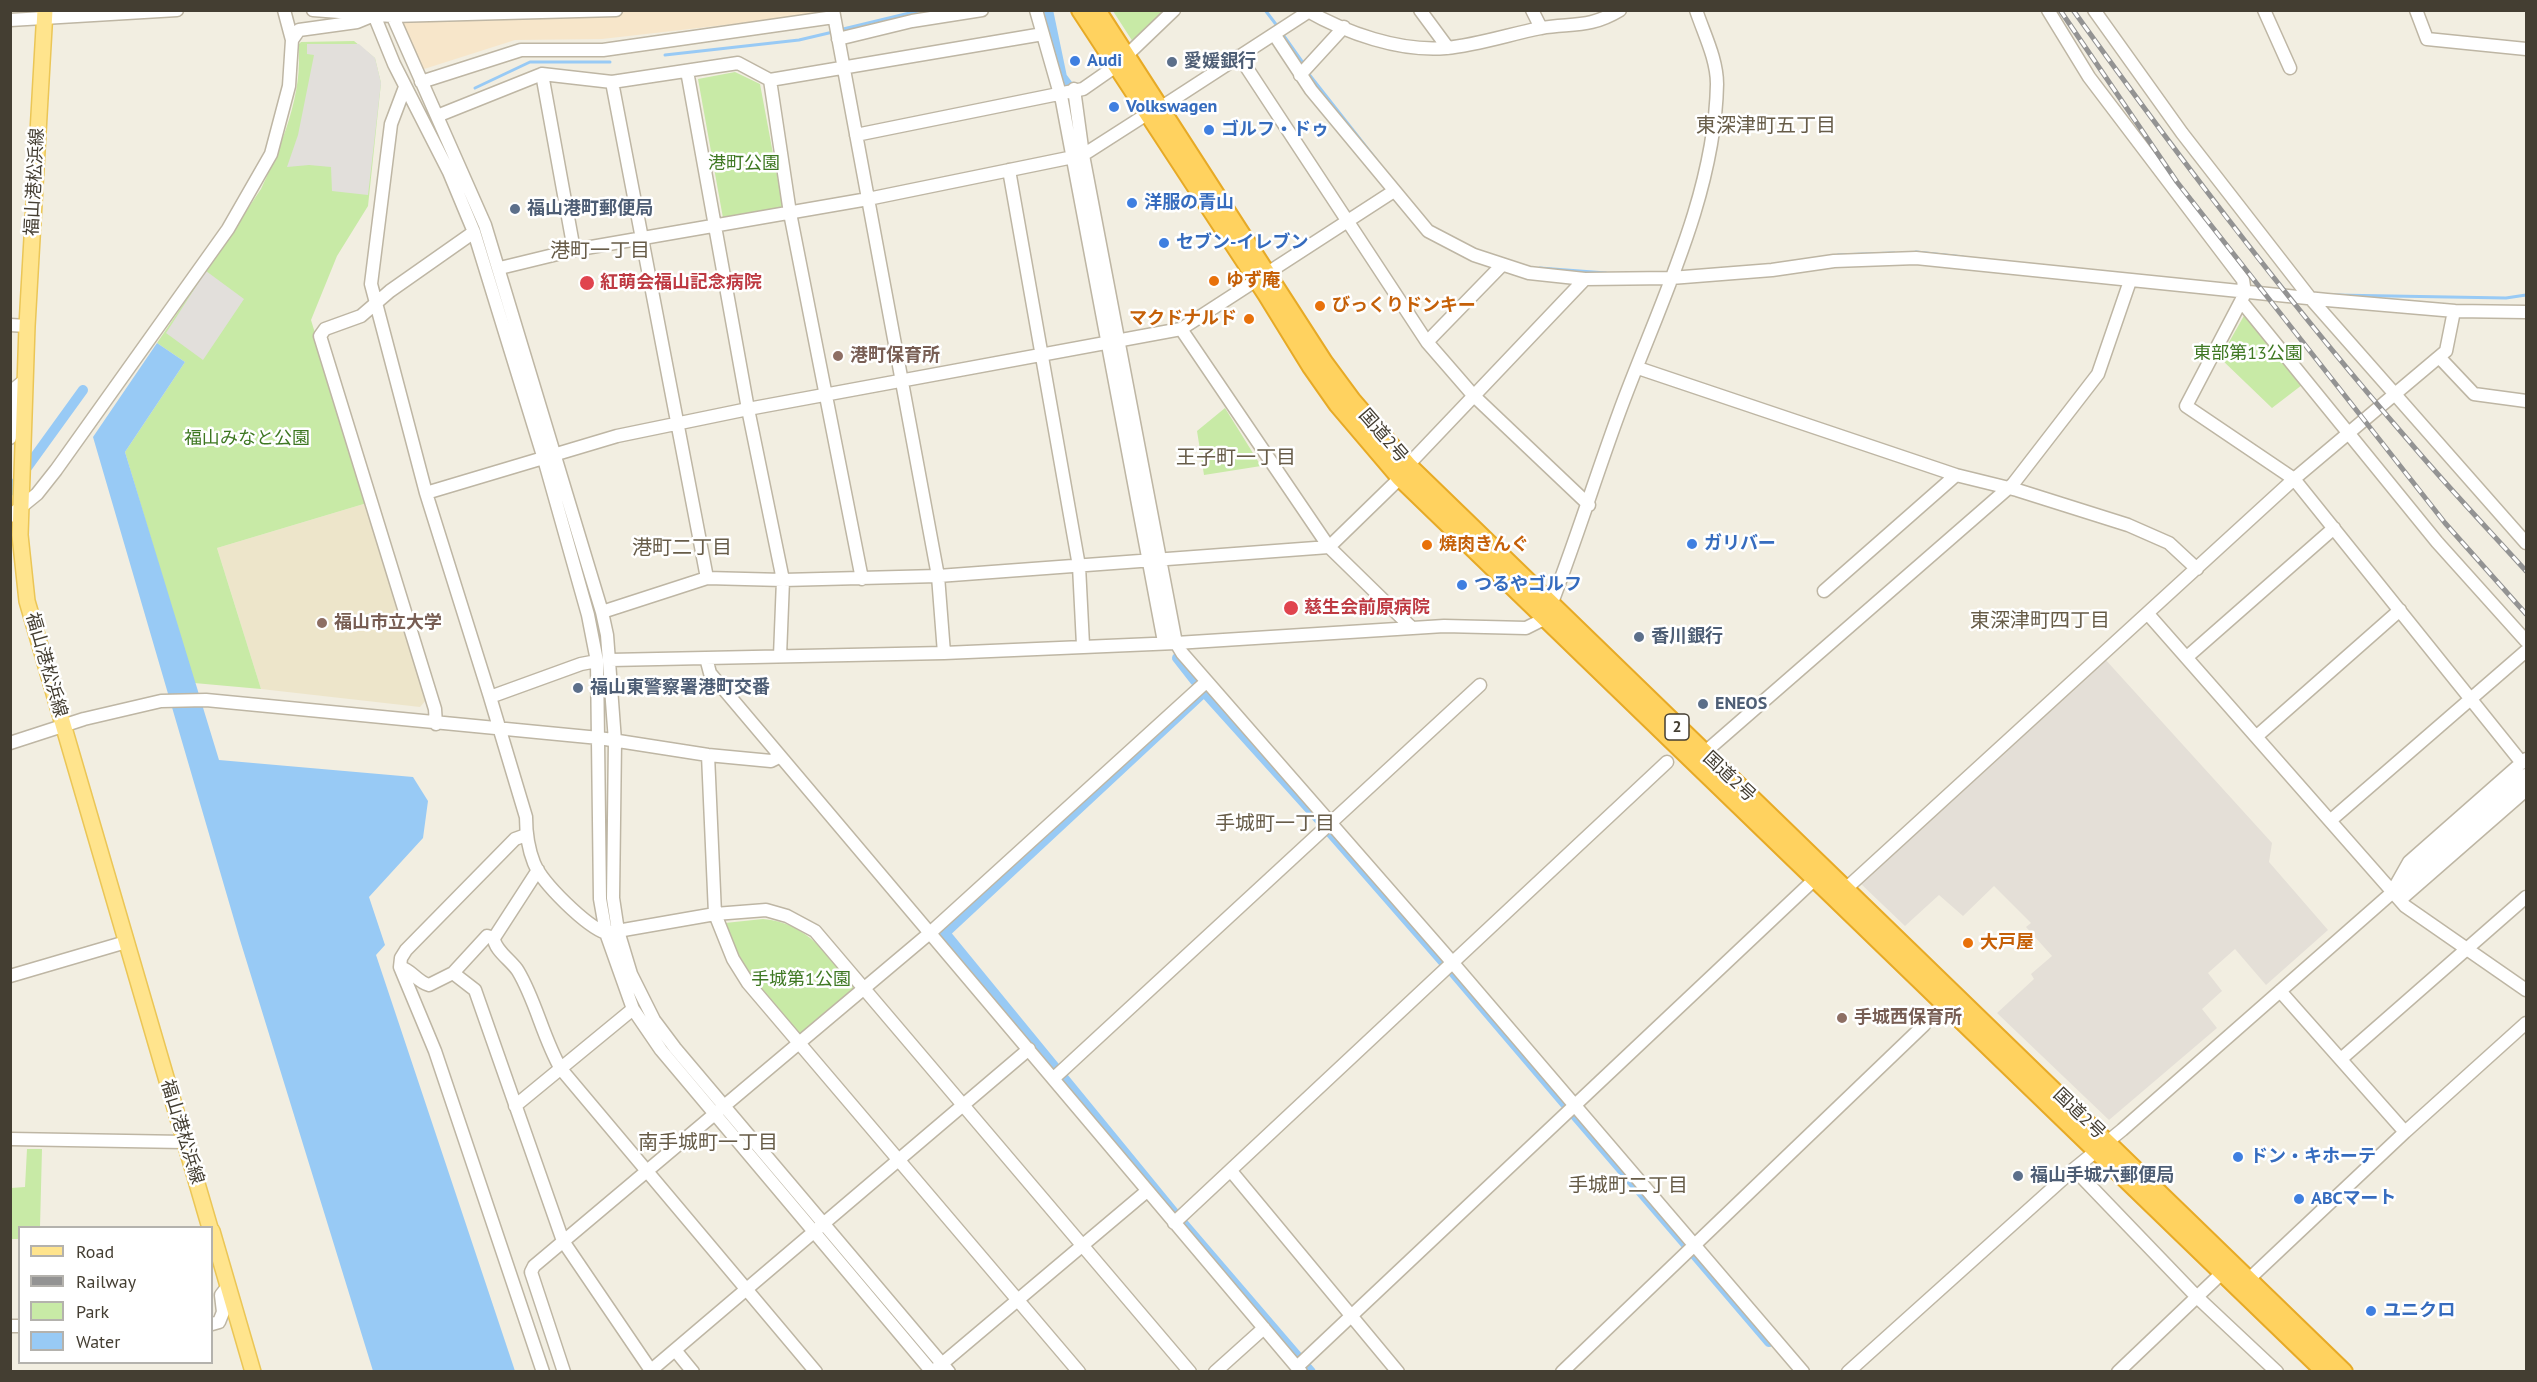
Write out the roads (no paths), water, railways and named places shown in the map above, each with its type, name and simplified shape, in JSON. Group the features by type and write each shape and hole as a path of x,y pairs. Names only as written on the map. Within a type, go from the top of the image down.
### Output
{"highway":[{"name":"国道2号","path":"1080,10 1121,61 1262,276 1331,395 1404,472 1548,611 1816,878 1841,893"},
{"name":"国道2号","path":"1097,10 1121,61"},
{"name":"国道2号","path":"1548,611 1704,753 1841,893 2102,1146 2249,1279 2344,1371"},
{"name":"国道2号","path":"2102,1146 2223,1272 2325,1371"}],"main road":[{"name":"福山港松浜線","path":"45,14 27,326 23,487 16,511 27,601 210,1226"},
{"name":"福山港松浜線","path":"213,1236 252,1371"}],"street":[{"path":"10,20 45,14 177,10"},
{"path":"16,511 56,470 228,229 271,154 289,86 292,40 284,10"},
{"path":"314,10 373,13 616,10"},
{"path":"838,37 912,21 982,10"},
{"path":"1036,10 1043,34 1068,91 1077,156 1170,643 1452,962 1803,1371"},
{"path":"856,135 1083,89 1121,61 1174,10"},
{"path":"1420,10 1448,48"},
{"path":"1532,10 1541,28"},
{"path":"500,268 574,250 868,199 1077,156 1154,111 1308,11 1344,27 1394,43 1423,48 1448,48 1541,28 1594,23 1620,10"},
{"path":"610,660 944,653 1083,645 1170,643 1412,628 1526,628 1548,611 1589,505 1619,412 1638,369 1702,186 1714,118 1717,83 1715,65 1696,10"},
{"path":"2048,10 2090,77 2243,280 2243,297 2186,406 2294,479 2469,699 2525,765 2396,896"},
{"path":"2094,10 2182,133 2311,299 2526,543"},
{"path":"2264,10 2290,68"},
{"path":"2416,10 2427,39 2526,49"},
{"path":"292,40 299,30 357,22 373,13"},
{"path":"373,13 405,87 440,153 474,232 602,612 610,660 615,741 612,932 633,1009 661,1050 720,1110"},
{"path":"391,13 485,225 500,268 550,458 594,638 597,662 600,899 612,932 654,1020 720,1110 939,1369 1018,1299 1147,1191"},
{"path":"421,82 521,50 603,50 834,16 938,576 944,653"},
{"path":"1300,75 1344,27"},
{"path":"437,116 542,74 612,82 738,63 770,81 1043,34"},
{"path":"1274,34 1300,75 1428,231 1474,255 1529,273 1585,279 1671,278 1772,270 1834,261 1916,258 2015,266 2243,297 2311,299 2454,311 2526,312"},
{"path":"1239,56 1427,342 1473,395 1589,505"},
{"path":"687,71 717,226 748,409 783,580 780,656"},
{"path":"542,74 574,250"},
{"path":"770,81 790,213 862,579"},
{"path":"612,82 675,425 706,578"},
{"path":"405,87 391,124 372,284 375,305 426,493 526,817 526,835 538,870 591,926 612,932 715,914 766,910 804,923 815,931 965,1104 1190,1371"},
{"path":"1009,170 1079,566 1083,645"},
{"path":"426,493 550,458 617,436 826,394 1181,329 1394,191"},
{"path":"436,724 435,709 320,336 325,329 361,316 474,232"},
{"path":"1427,342 1502,265"},
{"path":"602,612 706,578 783,580 938,576 1329,547 1404,472 1473,395 1585,279"},
{"path":"1704,753 2007,488 2098,374 2130,281"},
{"path":"2243,297 2348,434 2437,542 2526,641"},
{"path":"1841,893 2294,479 2446,351 2454,311"},
{"path":"10,325 27,326"},
{"path":"1181,329 1329,547 1412,628"},
{"path":"2439,357 2474,394 2526,401"},
{"path":"1638,369 1956,475 2128,525 2169,543 2197,569"},
{"path":"10,438 14,389 25,380"},
{"path":"1824,591 1956,475"},
{"path":"2187,657 2334,528"},
{"path":"2257,736 2400,610"},
{"path":"2148,614 2396,896 2526,990"},
{"path":"2331,820 2526,651"},
{"path":"706,658 710,673 779,757 931,932 1299,1369 1573,1104 1816,878"},
{"path":"490,697 580,664 597,662"},
{"path":"564,1371 531,1272 534,1266 931,932 1206,682"},
{"path":"1054,1078 1480,685"},
{"path":"10,742 84,719 161,701 206,700 599,738 708,755 771,761 779,757"},
{"path":"708,755 715,914 733,959 748,983 1079,1371"},
{"path":"1174,1223 1667,762"},
{"path":"1848,1371 2074,1169 2280,991 2526,790"},
{"path":"526,835 515,839 406,950 401,958 400,967 435,1051 543,1371"},
{"path":"494,938 538,870"},
{"path":"2341,1059 2526,897"},
{"path":"400,967 407,969 423,984 429,986 453,973 487,936 494,938"},
{"path":"494,938 496,944 518,970 545,1039 561,1069 816,1371"},
{"path":"10,976 126,942"},
{"path":"453,973 473,986 563,1241 651,1371 1029,1049"},
{"path":"2280,991 2405,1132"},
{"path":"515,1106 633,1009"},
{"path":"2249,1279 2405,1132 2526,1023"},
{"path":"1562,1371 1924,1025"},
{"path":"10,1139 184,1142"},
{"path":"2074,1169 2197,1297 2277,1371"},
{"path":"1231,1172 1398,1371"},
{"path":"2118,1371 2223,1272"},
{"path":"213,1324 219,1322 223,1312 221,1295 228,1286"},
{"path":"1215,1371 1264,1328"},
{"path":"675,1350 693,1371"}],"water":[{"path":"157,343 185,362 125,452 219,760 413,777 428,801 423,838 369,897 385,945 376,955 515,1371 373,1371 240,940 93,437"}],"waterway":[{"path":"839,30 922,10"},
{"path":"1048,10 1062,77 1068,85 1075,138"},
{"path":"1265,10 1278,27"},
{"path":"665,55 799,40 833,32"},
{"path":"1282,33 1304,64"},
{"path":"475,88 530,62 610,62"},
{"path":"1308,73 1378,162"},
{"path":"1916,252 1963,257"},
{"path":"1838,255 1894,253"},
{"path":"1540,268 1606,273"},
{"path":"2334,295 2506,298 2526,295"},
{"path":"10,491 83,390"},
{"path":"1177,658 1195,681"},
{"path":"1176,1215 945,933 1204,692 1322,823"},
{"path":"1327,829 1444,963"},
{"path":"1450,969 1565,1104"},
{"path":"1571,1111 1688,1247"},
{"path":"1183,1223 1311,1372"},
{"path":"1693,1253 1769,1342"}],"railway":[{"path":"2060,10 2177,182 2445,523 2526,614"},
{"path":"2073,10 2194,175 2320,336 2422,457 2526,571"}],"place":[{"name":"Audi","path":"1075,61"},
{"name":"愛媛銀行","path":"1172,62"},
{"name":"Volkswagen","path":"1114,107"},
{"name":"ゴルフ・ドゥ","path":"1209,130"},
{"name":"洋服の青山","path":"1132,203"},
{"name":"福山港町郵便局","path":"515,209"},
{"name":"セブン-イレブン","path":"1164,243"},
{"name":"ゆず庵","path":"1214,281"},
{"name":"紅萌会福山記念病院","path":"587,283"},
{"name":"びっくりドンキー","path":"1320,306"},
{"name":"マクドナルド","path":"1249,319"},
{"name":"港町保育所","path":"838,356"},
{"name":"ガリバー","path":"1692,544"},
{"name":"焼肉きんぐ","path":"1427,545"},
{"name":"つるやゴルフ","path":"1462,585"},
{"name":"慈生会前原病院","path":"1291,608"},
{"name":"福山市立大学","path":"322,623"},
{"name":"香川銀行","path":"1639,637"},
{"name":"福山東警察署港町交番","path":"578,688"},
{"name":"ENEOS","path":"1703,704"},
{"name":"大戸屋","path":"1968,943"},
{"name":"手城西保育所","path":"1842,1018"},
{"name":"ドン・キホーテ","path":"2238,1157"},
{"name":"福山手城六郵便局","path":"2018,1176"},
{"name":"ABCマート","path":"2299,1199"},
{"name":"ユニクロ","path":"2371,1311"}],"district":[{"name":"東深津町五丁目","path":"1766,126"},
{"name":"港町一丁目","path":"600,251"},
{"name":"王子町一丁目","path":"1236,458"},
{"name":"港町二丁目","path":"682,548"},
{"name":"東深津町四丁目","path":"2040,621"},
{"name":"手城町一丁目","path":"1275,824"},
{"name":"南手城町一丁目","path":"708,1143"},
{"name":"手城町二丁目","path":"1628,1186"}],"park label":[{"name":"港町公園","path":"744,164"},
{"name":"東部第13公園","path":"2248,354"},
{"name":"福山みなと公園","path":"247,439"},
{"name":"手城第1公園","path":"801,980"}]}
